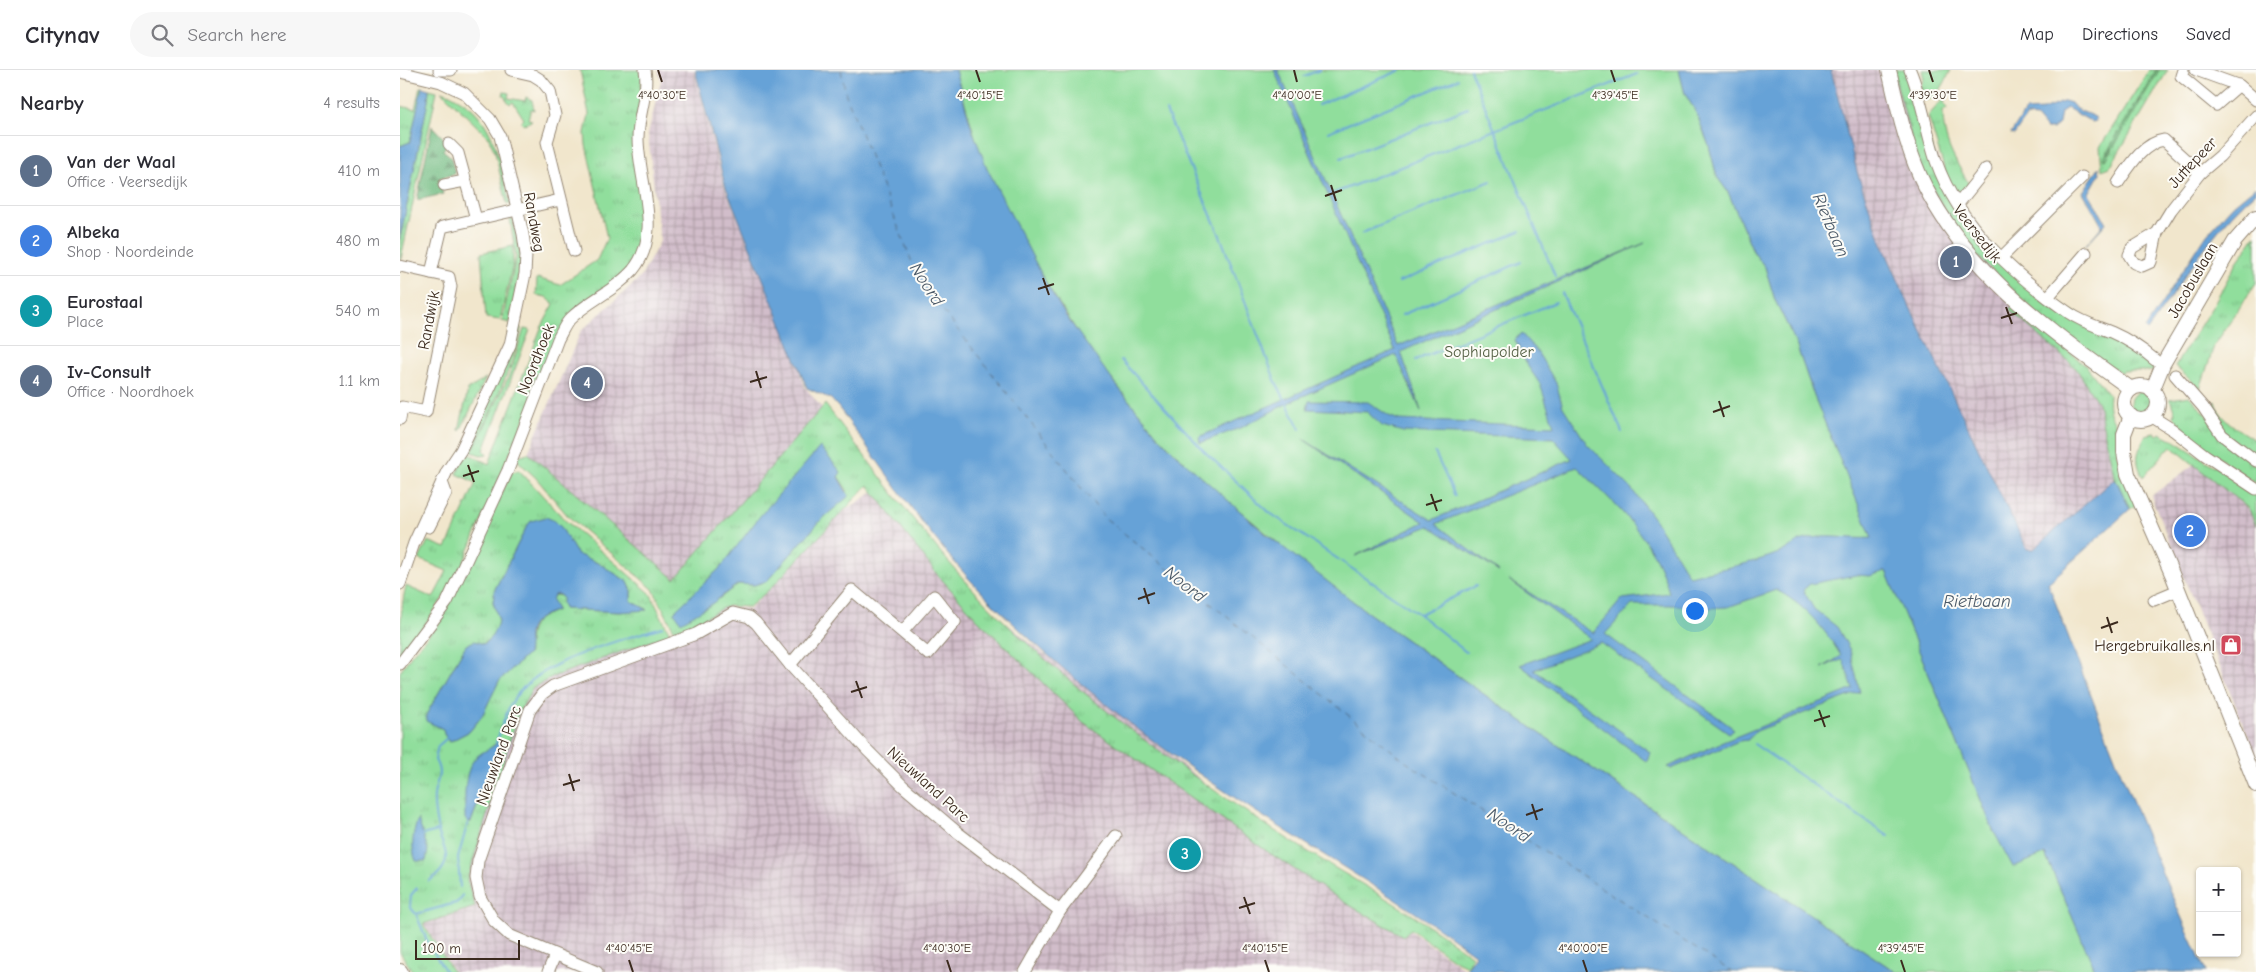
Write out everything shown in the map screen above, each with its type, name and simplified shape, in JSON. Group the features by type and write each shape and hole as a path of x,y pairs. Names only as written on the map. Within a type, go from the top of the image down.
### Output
{"main road":[{"name":"Veersedijk","path":"1889,70 1912,154 1923,182 1942,217 1968,252 1991,278 2128,392"},
{"name":"Jacobuslaan","path":"2149,389 2159,362 2235,240 2256,217"},
{"path":"2144,416 2124,407 2128,392 2138,386 2149,389 2157,400 2144,416 2124,434 2124,452 2128,474 2178,590 2256,785"}],"street":[{"path":"440,70 451,70"},
{"path":"511,70 532,75 541,80 550,91 555,115 547,142 574,251"},
{"name":"Noordhoek","path":"400,664 447,602 508,470 558,338 569,320 625,278 634,269 646,246 648,218 638,139 639,117 646,83 645,70"},
{"path":"1910,70 1937,163 1958,204 1980,235 2018,275 2048,297 2082,321 2124,338 2159,362"},
{"path":"1916,86 1920,78 1919,70"},
{"path":"2183,70 2181,76 2216,104 2239,85"},
{"path":"2196,70 2239,85 2256,100"},
{"name":"Randweg","path":"400,72 428,79 464,93 490,119 500,136 524,234 526,274 510,345 461,450 442,482 446,493 423,540 414,543 400,584"},
{"name":"Juttepeer","path":"2157,233 2170,210 2200,172 2220,156 2256,116"},
{"path":"2118,183 2133,162 2157,141 2164,140 2200,172"},
{"path":"449,144 458,153 476,219"},
{"path":"1958,204 1986,168"},
{"path":"2001,258 2082,177"},
{"path":"444,185 465,180"},
{"name":"Randwijk","path":"431,273 442,227 560,200"},
{"path":"2048,297 2086,254"},
{"name":"Randwijk","path":"400,266 449,277 451,287 426,412 402,407 400,419"},
{"path":"2175,376 2203,407 2222,435 2256,461"},
{"path":"2144,416 2170,423 2173,430 2205,455 2256,489"},
{"path":"790,665 852,590 928,654 955,622 934,596 902,632"},
{"path":"2154,600 2178,590"},
{"name":"Nieuwland Parc","path":"596,972 509,934 494,921 480,897 476,878 478,861 530,710 542,694 553,686 696,634 733,613 749,617 790,665 868,750 904,786 957,832 1060,911"},
{"path":"1026,972 1060,911 1116,836"},
{"path":"548,972 555,955"}],"shaded area":[{"path":"658,70 694,70 724,185 805,387 822,408 675,579 528,453 581,331 641,277 660,241 648,134 661,80"},
{"path":"1816,70 1896,70 2001,293 2096,389 2116,480 2031,558 1901,306"},
{"path":"2197,462 2254,514 2256,518 2256,756 2151,496"},
{"path":"884,485 974,597 1226,800 1466,970 1475,972 454,972 424,924 476,907 467,880 518,712 531,686 550,675 677,631 721,607 749,609 771,588 838,515"}],"green space":[{"path":"580,70 640,70 642,77 637,121 645,217 642,246 630,269 567,319 457,578 400,660 401,613 406,586 433,598 447,571 419,559 428,541 446,548 476,483 457,474 462,462 469,454 489,464 541,328 554,304 546,297 536,295 537,278 560,285 597,260 607,238 586,145 585,133 589,114"},
{"name":"Sophiapolder","path":"955,70 1679,70 1685,94 1696,112 1709,146 1717,177 1728,192 1754,253 1765,267 1775,300 1795,341 1814,396 1994,832 2045,854 2096,972 1896,972 1532,728 1367,612 1291,554 1201,478 1159,437 1093,356 1046,283 999,195 979,150"},
{"path":"1893,70 1907,70 1943,183 2017,278 2126,343 2156,366 2153,371 2123,371 2122,373 2085,352 2042,318 1963,242 1918,162"},
{"path":"1922,70 1951,70 1938,93 1925,100 1920,86 1924,79"},
{"path":"2149,70 2156,70 2103,159 2106,160 2159,70 2168,70 2110,167 2102,170 2100,147"},
{"path":"2156,70 2159,70 2106,160 2103,159"},
{"path":"420,87 422,87 410,142 400,146 400,106 415,109"},
{"path":"429,89 437,91 400,263 400,239"},
{"path":"441,91 462,101 483,121 490,133 500,161 510,204 507,204 495,152 488,137"},
{"path":"504,92 509,93 508,98 525,101 526,97 532,100 534,110 531,109 528,119 532,120 523,124 521,122 524,119 513,102 510,104 503,95"},
{"path":"1946,96 1944,103 1947,109 1943,111 1947,141 1954,158 1969,184 1958,195 1947,177 1928,116"},
{"path":"432,126 448,143 443,150 451,157 455,174 439,178 443,194 417,200"},
{"path":"510,219 513,219 521,259 510,323 502,321 516,257"},
{"path":"2256,235 2256,283 2214,346 2200,389 2175,366 2212,307 2237,262"},
{"path":"513,246 513,264 500,320 486,318 481,253"},
{"path":"2011,307 2015,307 2023,312 2087,367 2109,395 2111,415 2122,431 2117,452 2122,470 2137,505 2130,509 2114,475 2098,403 2076,368 2010,310"},
{"path":"518,328 521,328 517,344 501,388 474,446 470,451 465,449"},
{"path":"524,329 530,330 484,450 487,454 481,455 472,452 508,378"},
{"path":"486,378 460,431 468,390"},
{"path":"2141,392 2151,399 2152,403 2145,413 2141,414 2131,407 2130,403 2137,393"},
{"path":"2189,396 2256,466 2256,483 2196,442 2173,415 2175,413 2170,399"},
{"path":"2215,401 2217,408 2226,419 2237,429 2256,441 2256,458 2231,441 2209,407"},
{"path":"825,404 921,529 972,589 1055,668 1109,713 1224,797 1292,842 1408,912 1472,956 1467,966 1454,960 1411,929 1403,936 1344,902 1268,852 1083,722 977,619 936,573 868,485 771,588 749,607 729,606 676,634 653,589 568,516 536,478 517,460 518,456 528,453 675,579","holes":["820,448 847,490 848,496 822,519 767,581 754,585 738,584 720,598 675,612 721,567"]},
{"path":"2154,433 2158,435 2160,433 2172,439 2256,493 2256,526 2249,509 2171,446 2143,477 2138,465 2139,452 2146,435"},
{"path":"519,470 566,521 650,593 670,634 552,677 533,688 518,714 467,880 475,907 423,924 453,972 413,972 400,952 400,672 412,654 440,622 512,472","holes":["531,521 561,527 576,554 600,564 628,582 631,589 631,601 647,609 619,612 565,609 562,596 554,595 552,600 557,610 536,621 531,631 528,654 499,681 482,716 470,731 449,742 443,729 426,715 466,645 483,644 492,636 499,621 493,602 495,589","496,743 495,761 471,822 468,822 479,755"]}],"water":[{"name":"Noord","path":"695,70 955,70 972,129 987,168 1046,283 1066,316 1113,381 1159,437 1179,457 1266,534 1367,612 1532,728 1896,972 1464,972 1476,955 1384,892 1289,833 1164,749 1104,703 991,602 930,532 839,408 831,399 807,388 725,185"},
{"path":"1274,70 1278,70 1398,346 1645,243 1401,352 1421,411 1396,355 1294,400 1240,428 1200,443 1199,437 1395,350"},
{"name":"Rietbaan","path":"1679,70 1831,70 1858,175 1881,241 1910,307 2027,549 2034,549 2115,478 2130,509 2048,583 2143,828 2196,950 2196,957 2199,957 2206,972 2096,972 2045,854 2013,867 1994,832 1886,571 1870,576 1856,575 1810,584 1803,590 1814,609 1837,627 1850,650 1860,692 1754,732 1748,740 1739,741 1671,769 1668,767 1718,744 1853,689 1843,660 1822,668 1841,656 1821,627 1795,602 1776,590 1728,607 1632,605 1605,634 1734,729 1729,733 1601,643 1534,670 1650,752 1647,762 1520,665 1591,639 1509,580 1593,633 1622,599 1669,593 1663,574 1644,539 1619,509 1577,467 1436,524 1499,572 1429,526 1355,556 1424,522 1303,439 1432,520 1572,459 1553,438 1403,432 1382,426 1367,412 1307,409 1309,401 1368,402 1389,416 1399,420 1554,426 1540,384 1527,365 1515,340 1521,333 1538,353 1556,383 1563,407 1587,444 1630,487 1655,520 1689,576 1768,557 1782,552 1800,541 1811,538 1872,538 1814,396 1795,341 1775,300 1765,267 1754,253 1728,192 1717,177 1709,146 1696,112 1685,94"},
{"path":"422,87 429,89 428,101 400,239 400,146 410,142"},
{"path":"2065,101 2071,103 2076,109 2095,117 2096,121 2092,122 2067,108 2061,112 2059,124 2053,129 2046,129 2036,117 2027,116 2014,135 2011,134 2025,111 2043,110"},
{"path":"2099,167 2100,173 2089,193 2106,223 2085,246 2102,226 2083,192"},
{"path":"2256,186 2256,192 2239,207 2197,258 2147,331 2145,329 2207,234 2233,205"},
{"path":"820,447 841,472 838,477 849,496 822,519 767,581 754,585 738,584 709,606 681,622 674,612 721,567 760,516"},
{"path":"546,517 555,521 561,527 577,554 600,564 628,582 631,589 631,601 648,610 619,612 564,609 562,597 558,594 554,595 552,600 557,610 540,618 530,628 528,654 499,681 482,716 470,731 449,742 443,729 426,721 426,715 466,645 474,641 484,644 492,636 499,621 493,602 495,589 527,526 531,521"},
{"path":"497,743 500,745 471,822 468,822 465,819 467,775 474,759"},
{"path":"418,819 428,850 426,861 416,861 414,856 414,834"}],"waterway":[{"path":"1304,76 1320,70"},
{"path":"1318,105 1401,70"},
{"path":"1470,70 1555,276"},
{"path":"1332,194 1637,74"},
{"path":"1328,132 1458,79"},
{"path":"1341,158 1468,108"},
{"path":"1166,111 1221,238 1275,380 1300,429"},
{"path":"1362,233 1491,181"},
{"path":"1399,282 1520,231"},
{"path":"1402,315 1521,262"},
{"path":"1562,293 1622,432"},
{"path":"1416,360 1556,302"},
{"path":"1121,360 1204,451 1270,513 1419,614 1466,652"},
{"path":"1435,453 1455,496"},
{"path":"1420,614 1476,586"},
{"path":"496,743 511,704 522,689 538,676 557,664 601,646 662,627"},
{"path":"429,881 435,877 446,861 445,850 438,831 434,800 439,774 435,760 438,746 447,738"},
{"path":"1754,744 1888,836"},
{"path":"460,887 458,858 468,822"},
{"path":"422,835 438,831"},
{"path":"417,888 411,895 410,907 416,914 428,943 446,972"},
{"path":"416,914 456,903 461,899 462,895"}],"ferry route":[{"path":"841,70 846,95 919,280 1104,517 1406,762 1732,972"}],"place":[{"name":"Van der Waal","path":"1956,262"},
{"name":"Iv-Consult","path":"587,383"},
{"name":"Albeka","path":"2190,531"},
{"name":"Hergebruikalles.nl","path":"2231,645"},
{"name":"Eurostaal","path":"1185,854"}]}
